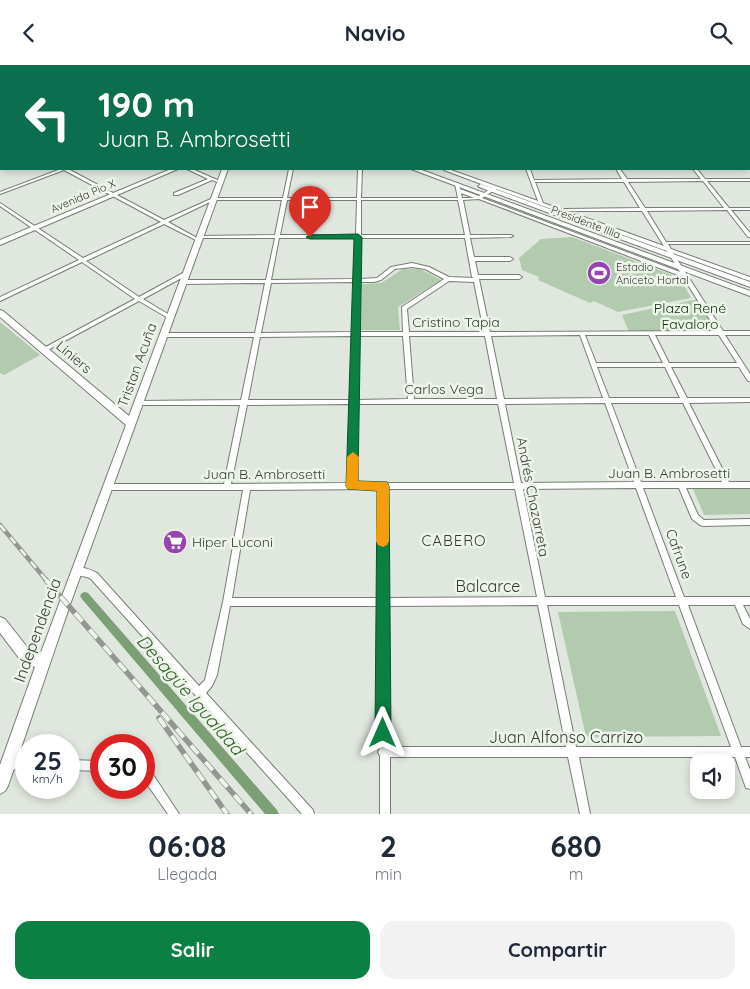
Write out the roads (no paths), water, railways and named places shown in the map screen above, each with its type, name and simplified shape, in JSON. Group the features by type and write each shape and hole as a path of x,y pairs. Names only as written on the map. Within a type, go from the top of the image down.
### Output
{"main road":[{"name":"Avenida Pio X","path":"110,194 163,170"},
{"name":"Avenida Pio X","path":"0,238 172,170"},
{"name":"Tristan Acuña","path":"77,572 213,199 216,180 224,170"},
{"name":"Presidente Illia","path":"416,170 457,187 750,294"},
{"name":"Presidente Illia","path":"437,170 494,188 750,285"},
{"name":"Avenida Pio X","path":"0,243 33,226"},
{"name":"Liniers","path":"0,313 130,423"},
{"name":"Independencia","path":"0,786 77,572"},
{"path":"0,623 26,657 43,663"}],"street":[{"path":"0,193 61,170"},
{"path":"66,170 164,222 199,238 511,236"},
{"path":"191,170 216,180"},
{"path":"228,487 291,170"},
{"path":"352,486 360,170"},
{"path":"452,170 494,188 750,279"},
{"path":"528,170 540,203"},
{"path":"619,170 750,379"},
{"path":"696,170 750,236"},
{"path":"176,194 216,180"},
{"path":"532,181 750,180"},
{"name":"Andrés Chazarreta","path":"457,187 585,814"},
{"path":"0,299 213,199 460,199 482,196 494,188"},
{"path":"0,204 139,299 170,317"},
{"path":"560,210 750,209"},
{"path":"579,232 685,276"},
{"path":"665,243 750,243"},
{"path":"472,259 510,259"},
{"path":"44,350 139,299 184,278 268,281 357,281 379,279 394,268 412,265 428,268 448,279"},
{"path":"410,401 404,308 406,305 448,279 519,277"},
{"path":"651,333 727,485"},
{"name":"Cristino Tapia","path":"162,335 750,333"},
{"name":"Cafrune","path":"582,334 750,784"},
{"path":"594,365 741,365"},
{"name":"Carlos Vega","path":"138,403 750,400"},
{"path":"681,485 695,517 703,523 750,522"},
{"name":"Juan B. Ambrosetti","path":"107,487 750,485"},
{"path":"199,693 209,683 212,675 227,602 246,486"},
{"path":"383,486 383,752 385,814"},
{"path":"77,572 86,572 94,576 309,814"},
{"path":"737,601 746,621 750,625"},
{"name":"Balcarce","path":"227,602 750,601"},
{"name":"Juan Alfonso Carrizo","path":"383,752 750,752"},
{"path":"8,764 15,764"},
{"path":"155,787 174,814"}],"waterway":[{"name":"Desagüe Igualdad","path":"85,596 273,814"}],"railway":[{"path":"0,525 47,581"},
{"path":"46,580 251,814"},
{"path":"159,718 227,814"}],"place":[{"name":"Estadio Aniceto Hortal","path":"599,273"},
{"name":"Hiper Luconi","path":"175,542"}],"district":[{"name":"CABERO","path":"454,541"}],"park label":[{"name":"Plaza René Favaloro","path":"690,316"}]}
